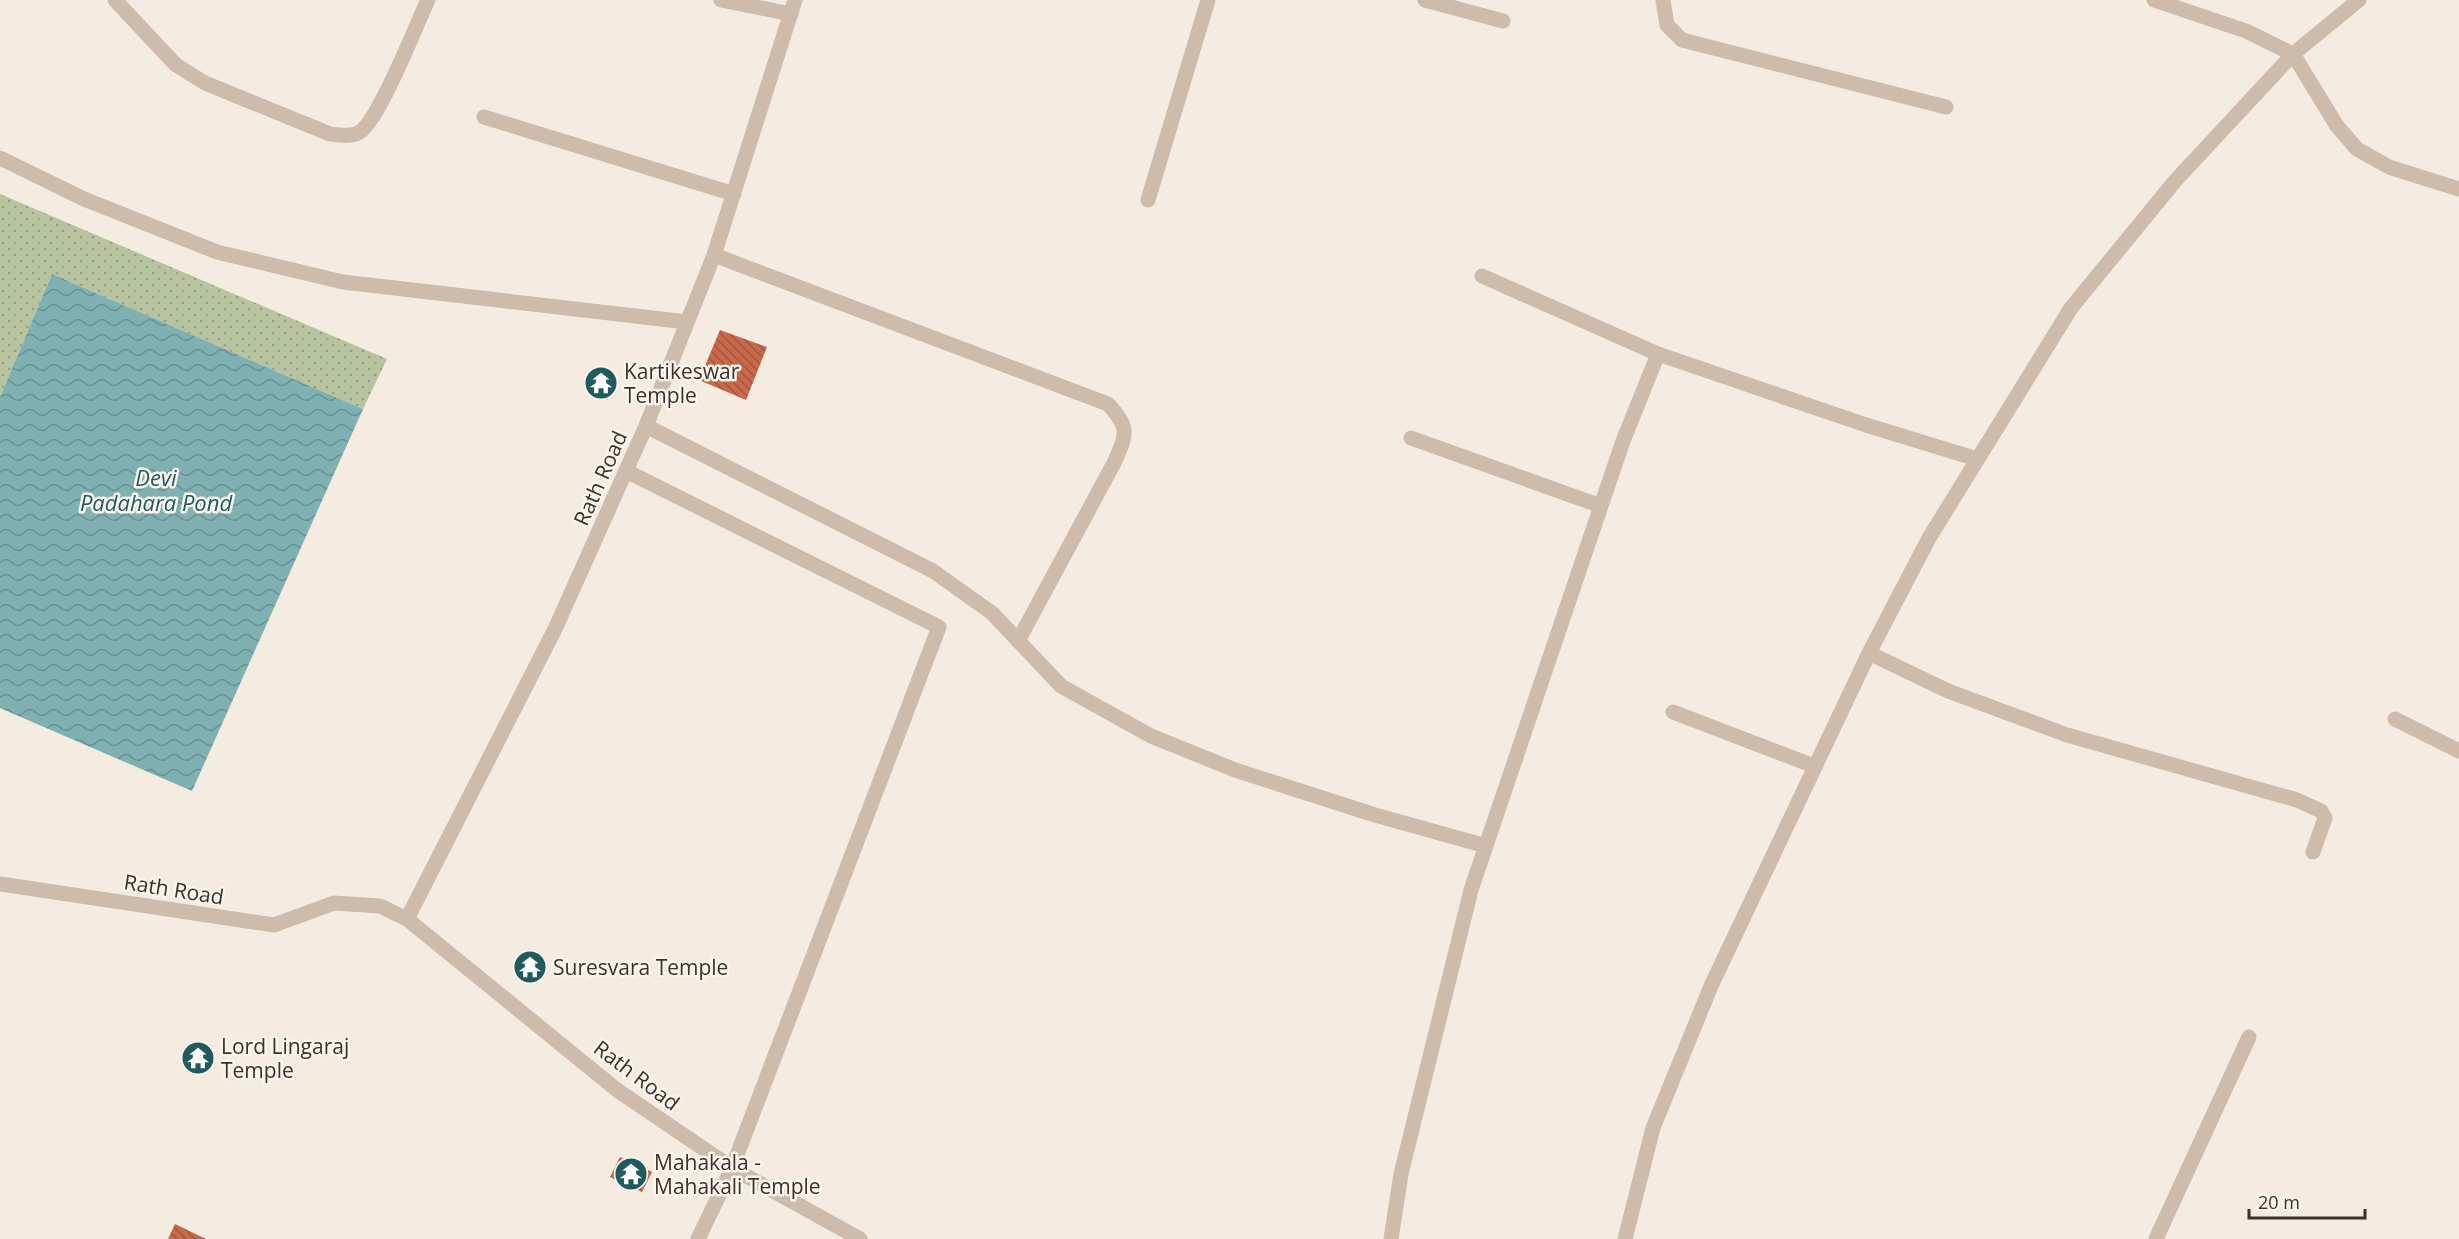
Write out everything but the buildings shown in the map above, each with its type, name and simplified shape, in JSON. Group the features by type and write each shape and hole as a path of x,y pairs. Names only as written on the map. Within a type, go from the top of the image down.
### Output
{"street":[{"path":"115,0 177,65 205,83 330,134 346,136 360,133 375,117 428,0"},
{"path":"721,0 793,7"},
{"path":"1148,200 1208,0"},
{"path":"1425,0 1503,21"},
{"path":"1663,0 1667,25 1682,40 1946,107"},
{"path":"2154,0 2246,31 2293,54 2337,126 2357,149 2389,167 2459,189"},
{"path":"1625,1239 1653,1128 1711,986 1814,766 1929,538 2071,308 2175,181 2293,54 2359,0"},
{"name":"Rath Road","path":"407,919 555,629 646,426 714,255 793,7"},
{"path":"484,117 734,194"},
{"path":"0,158 84,199 217,252 343,282 687,322"},
{"path":"714,255 1108,404 1122,420 1125,439 1118,455 1018,641"},
{"path":"1482,276 1658,354 1866,425 1977,459"},
{"path":"1391,1239 1403,1162 1471,890 1623,441 1658,354"},
{"path":"646,426 933,571 992,613 1061,686 1151,736 1235,770 1375,815 1486,846"},
{"path":"1412,438 1601,506"},
{"path":"626,471 939,627 732,1168 698,1239"},
{"path":"1869,653 1948,691 2067,735 2297,800 2321,811 2325,818 2313,852"},
{"path":"1673,712 1814,766"},
{"path":"2395,719 2459,751"},
{"name":"Rath Road","path":"0,884 274,925 334,903 380,906 407,919 617,1090 732,1168 860,1239"},
{"path":"2156,1239 2249,1037"}],"green space":[{"path":"0,194 387,359 363,409 52,274 0,397"}],"water":[{"name":"Devi Padahara Pond","path":"52,274 363,409 192,791 0,708 0,397"}],"place":[{"name":"Kartikeswar Temple","path":"601,383"},
{"name":"Suresvara Temple","path":"530,967"},
{"name":"Lord Lingaraj Temple","path":"198,1058"},
{"name":"Mahakala - Mahakali Temple","path":"631,1174"}]}
